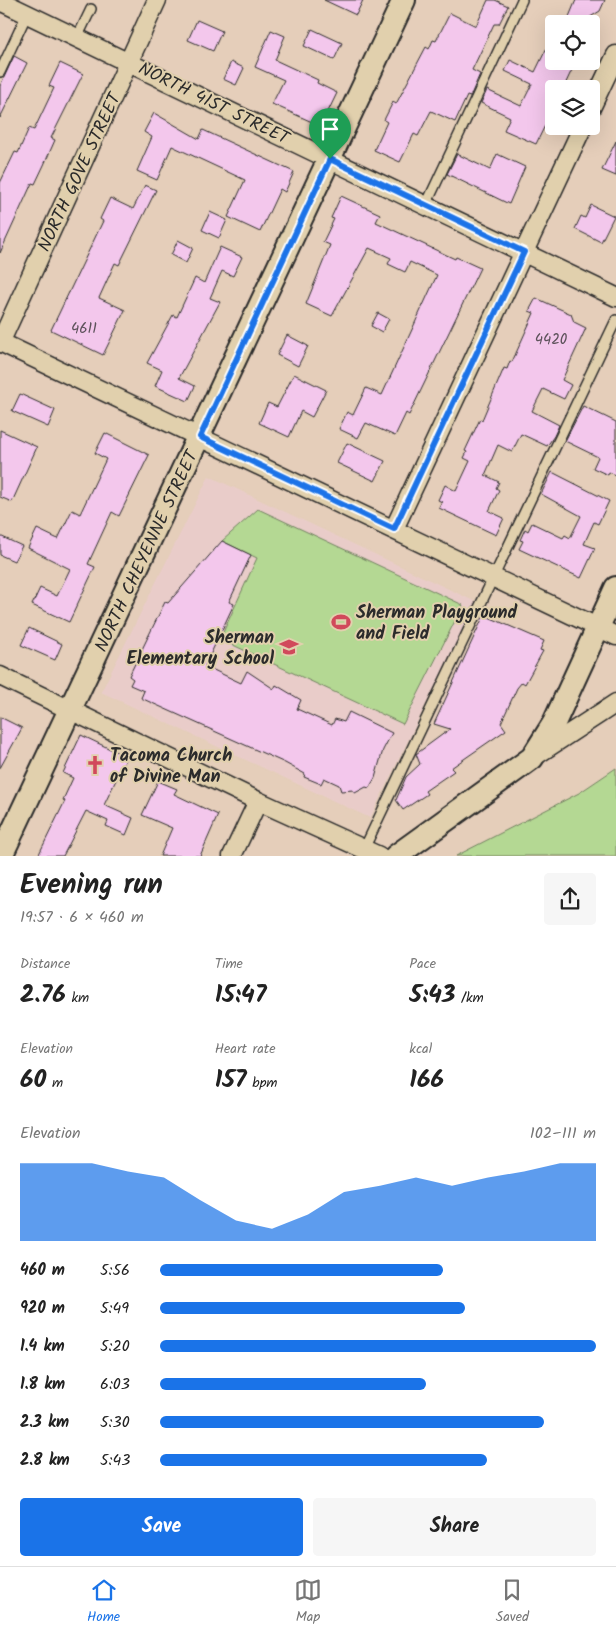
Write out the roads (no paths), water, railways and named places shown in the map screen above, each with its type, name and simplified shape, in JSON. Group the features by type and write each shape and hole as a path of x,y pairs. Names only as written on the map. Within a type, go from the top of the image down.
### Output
{"street":[{"name":"NORTH GOVE STREET","path":"0,343 130,63 157,0"},
{"name":"NORTH CHEYENNE STREET","path":"1,856 200,437 404,0"},
{"name":"NORTH 41ST STREET","path":"0,1 616,297"},
{"path":"600,89 616,55"},
{"path":"394,529 579,135"},
{"path":"0,343 607,632"},
{"path":"532,758 607,632 616,588"},
{"path":"0,676 258,801 372,852"},
{"path":"396,856 532,758 616,703"},
{"path":"232,856 258,801"}],"lane":[{"path":"426,205 522,0"},
{"path":"77,38 91,9"},
{"path":"0,72 27,14"},
{"path":"372,852 494,578 616,320"}],"place":[{"name":"Sherman Playground and Field","path":"341,622"},
{"name":"Sherman Elementary School","path":"289,647"},
{"name":"Tacoma Church of Divine Man","path":"95,765"}]}
